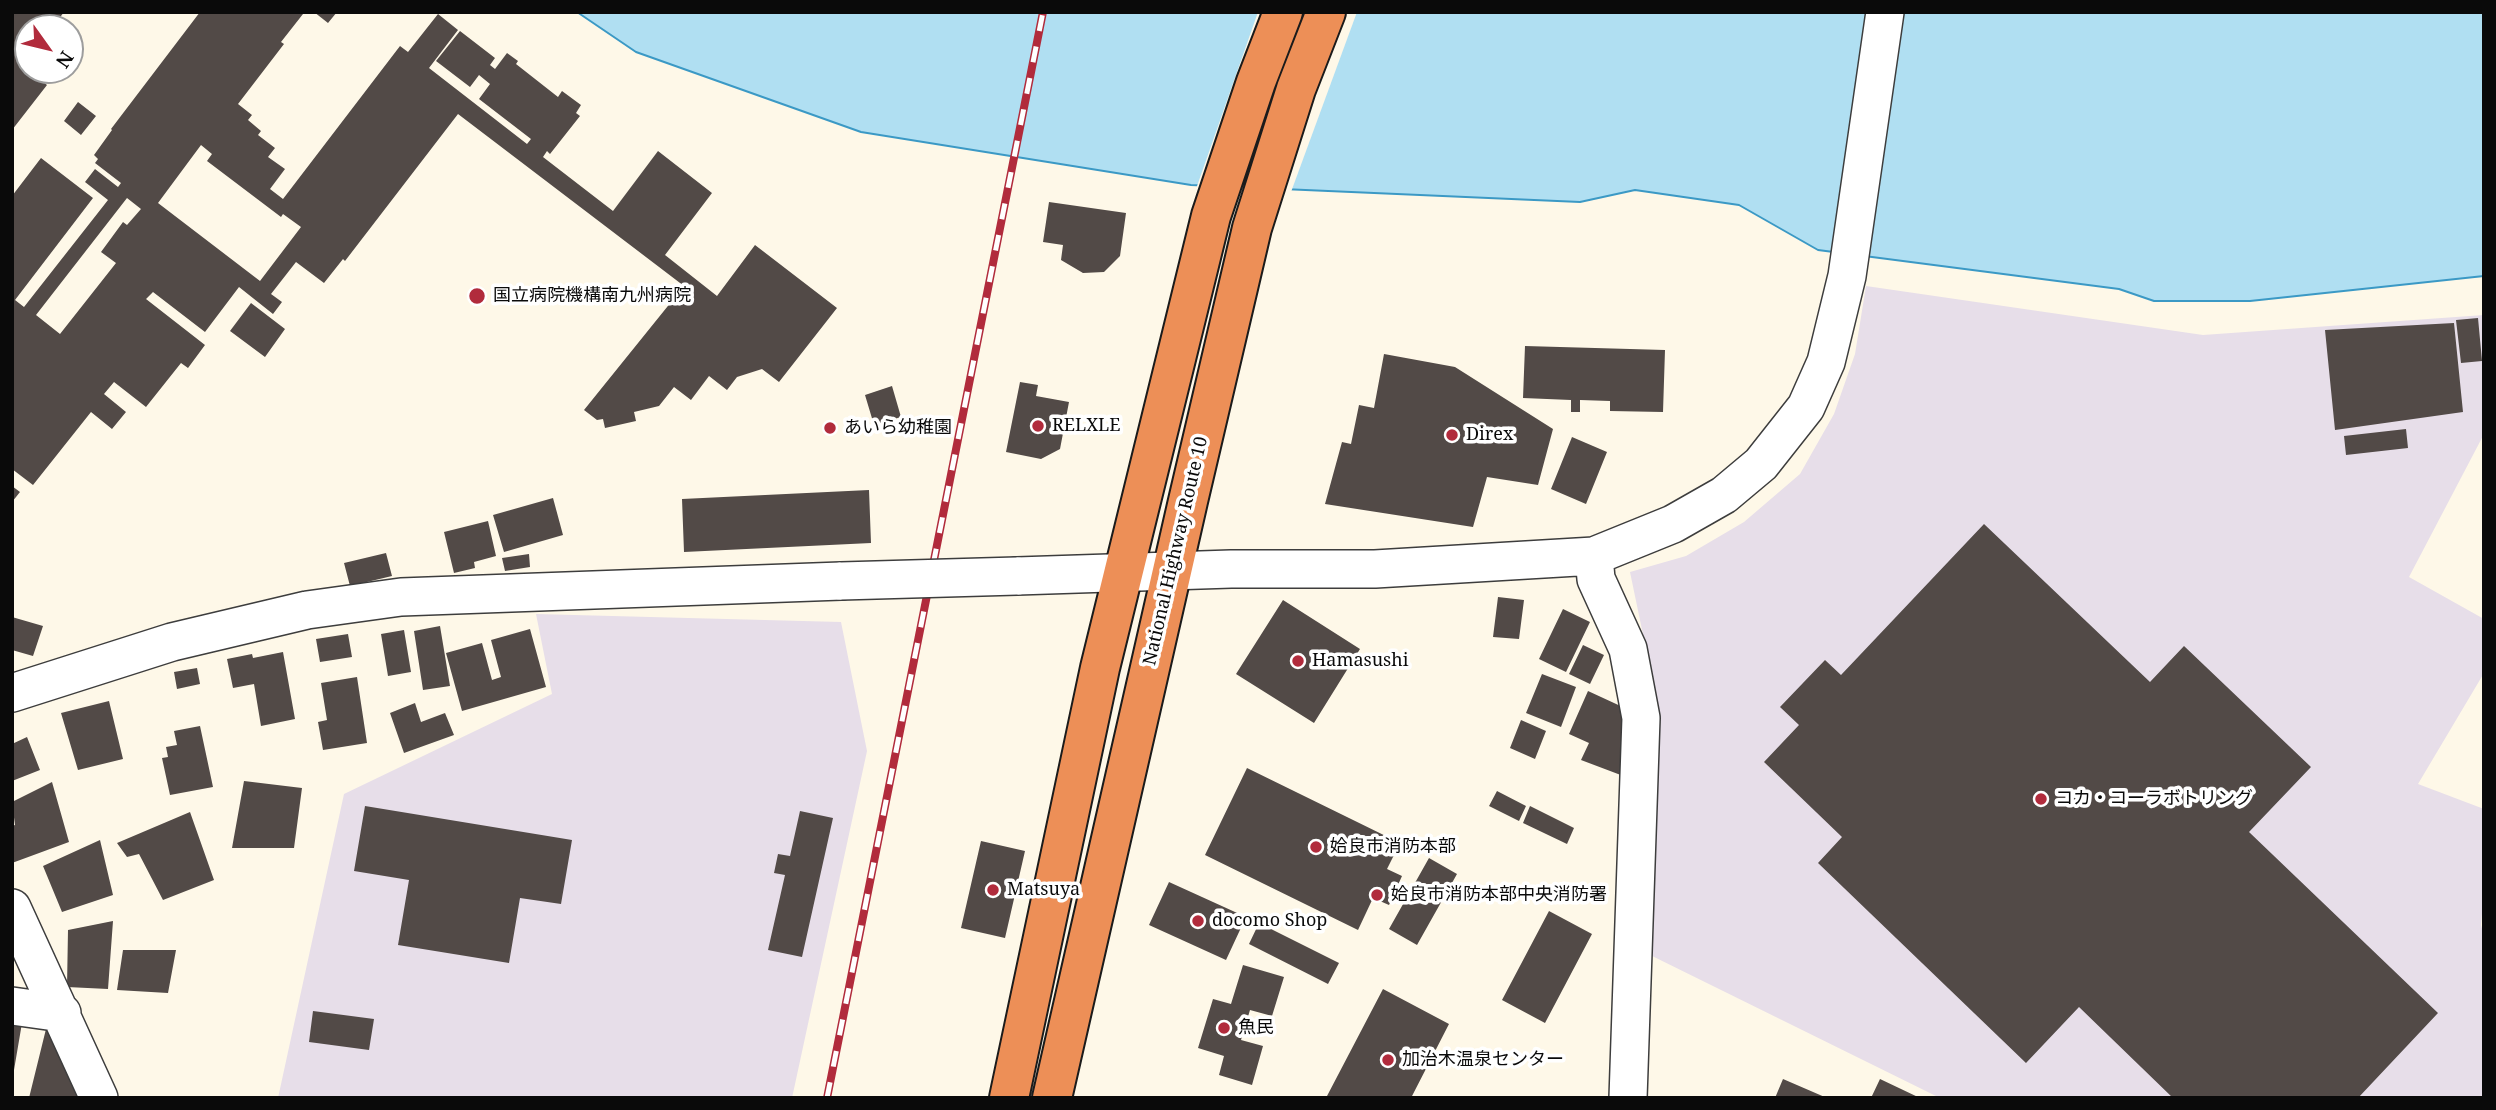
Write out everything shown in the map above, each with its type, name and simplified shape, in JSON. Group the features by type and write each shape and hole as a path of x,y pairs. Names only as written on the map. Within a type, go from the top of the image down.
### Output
{"highway":[{"path":"1009,1098 1097,682 1211,216 1256,82 1283,12"},
{"name":"National Highway Route 10","path":"1052,1098 1252,228 1296,89 1326,12"}],"street":[{"path":"12,693 172,642 307,610 401,597 1231,569 1375,569 1594,556 1673,524 1724,495 1761,464 1806,407 1826,362 1847,276 1885,12"},
{"path":"1594,556 1596,579 1628,649 1641,718 1628,1098"},
{"path":"12,908 99,1098"},
{"path":"12,1006 62,1013"}],"shaded area":[{"path":"1866,286 2203,335 2484,315 2484,434 2409,577 2484,619 2484,673 2418,784 2484,809 2484,891 2481,925 2484,936 2484,1098 1940,1098 1642,951 1657,702 1630,572 1686,556 1744,522 1800,474 1834,414 1855,354"},
{"path":"536,614 841,622 867,751 792,1098 278,1098 344,794 552,694"}],"water":[{"path":"577,12 2484,12 2484,276 2250,301 2154,301 2119,289 1818,250 1739,205 1635,190 1580,202 1191,185 861,132 636,52"}],"pier":[{"path":"1258,12 1357,12 1291,192 1196,189"}],"building":[{"path":"12,12 64,12 14,14 14,84 47,85 12,130"},
{"path":"200,12 303,14 281,42 284,44 238,104 252,115 248,120 261,131 258,135 275,148 268,157 285,169 270,189 283,199 400,46 408,52 438,14 458,30 429,68 527,144 531,139 479,99 490,84 479,75 470,87 436,61 460,31 495,58 490,65 495,69 507,53 518,61 516,64 558,97 562,91 581,105 576,113 580,116 550,154 547,151 543,157 613,211 658,151 712,193 665,255 717,296 755,245 837,308 779,382 762,369 737,377 727,390 709,376 691,400 674,387 659,406 634,412 636,421 605,428 603,419 597,420 584,410 684,286 458,114 345,261 343,259 324,283 296,262 271,294 282,302 273,314 239,287 205,332 153,292 146,299 205,345 188,368 181,363 146,407 114,382 104,394 126,412 112,429 91,412 33,485 12,469 12,196 41,158 93,198 15,300 24,307 108,200 85,182 95,169 118,187 121,183 95,163 98,159 94,155","holes":["201,145 212,154 207,161 281,217 283,214 301,227 260,281 158,203","127,198 141,209 127,225 123,222 101,252 116,263 60,334 36,315"]},
{"path":"314,12 337,12 328,23"},
{"path":"78,102 96,116 81,135 64,121"},
{"path":"1049,202 1126,213 1120,256 1104,272 1083,273 1061,260 1063,245 1043,242"},
{"path":"251,303 285,329 265,357 230,331"},
{"path":"2478,318 2482,361 2461,363 2456,320"},
{"path":"2454,323 2463,412 2335,430 2325,330"},
{"path":"1525,346 1665,350 1663,412 1610,411 1610,401 1580,400 1580,412 1571,412 1571,400 1523,398"},
{"name":"Direx","path":"1384,354 1455,367 1553,429 1538,485 1487,477 1473,527 1325,504 1342,442 1351,444 1359,405 1374,408"},
{"name":"RELXLE","path":"1020,382 1038,385 1036,396 1069,402 1060,449 1041,459 1006,452"},
{"path":"892,386 901,417 874,425 865,395"},
{"path":"2406,429 2408,448 2346,455 2344,436"},
{"path":"1572,437 1607,452 1586,504 1551,489"},
{"path":"12,486 20,492 12,502"},
{"path":"869,490 871,543 684,552 682,499"},
{"path":"553,498 563,535 504,552 493,515"},
{"path":"488,521 496,556 474,562 475,568 454,573 444,532"},
{"name":"コカ・コーラボトリング","path":"1984,524 2150,682 2184,646 2311,767 2249,832 2438,1013 2358,1098 2173,1098 2079,1007 2026,1063 1818,863 1842,837 1764,762 1799,725 1780,707 1825,660 1841,675"},
{"path":"386,553 392,576 350,586 344,563"},
{"path":"529,554 530,567 505,571 502,558"},
{"path":"1498,597 1524,600 1519,639 1493,637"},
{"name":"Hamasushi","path":"1283,600 1360,649 1314,723 1236,674"},
{"path":"1563,609 1590,622 1566,672 1539,659"},
{"path":"12,617 43,626 33,656 12,650"},
{"path":"440,626 450,686 423,690 414,631"},
{"path":"530,629 546,687 462,711 446,653 482,643 492,680 501,677 491,640"},
{"path":"404,630 411,672 388,676 381,634"},
{"path":"348,634 352,657 320,662 316,639"},
{"path":"1583,645 1604,655 1590,684 1569,674"},
{"path":"283,652 295,719 261,726 254,684 233,688 227,659 252,654 253,658"},
{"path":"197,668 200,684 177,689 174,672"},
{"path":"1542,674 1576,687 1561,727 1526,713"},
{"path":"357,677 367,743 323,750 318,722 327,720 321,683"},
{"path":"1588,691 1627,709 1626,777 1581,760 1589,743 1569,734"},
{"path":"109,701 123,759 78,770 61,713"},
{"path":"415,703 421,722 445,713 454,735 404,753 390,713"},
{"path":"1521,720 1546,731 1535,759 1510,748"},
{"path":"200,726 213,787 170,795 162,758 168,757 166,747 177,745 174,731"},
{"path":"27,737 40,770 12,781 12,744"},
{"path":"1247,768 1400,843 1387,869 1402,876 1389,905 1373,898 1358,930 1205,855"},
{"path":"244,781 302,788 294,848 232,848"},
{"path":"52,782 69,842 12,863 12,826 15,825 12,802"},
{"path":"1497,791 1526,806 1519,821 1489,806"},
{"path":"365,806 572,840 561,904 520,898 509,963 398,945 409,880 354,871"},
{"path":"1530,806 1574,828 1567,844 1523,823"},
{"path":"800,811 833,818 802,957 768,950 785,875 774,873 778,854 790,856"},
{"path":"190,812 214,880 163,900 139,854 127,857 117,843"},
{"path":"100,840 113,895 62,912 43,866"},
{"name":"Matsuya","path":"981,841 1025,851 1005,938 961,928"},
{"path":"1429,858 1457,874 1417,945 1389,929"},
{"name":"docomo Shop","path":"1169,882 1246,917 1226,960 1149,925"},
{"path":"1549,911 1592,934 1545,1023 1502,1000"},
{"path":"113,921 108,989 67,987 68,930"},
{"path":"1259,923 1339,963 1328,984 1249,944"},
{"path":"123,950 176,950 168,993 117,990"},
{"name":"魚民","path":"1243,965 1284,977 1272,1016 1250,1010 1241,1040 1263,1046 1252,1085 1219,1075 1224,1056 1198,1048 1213,999 1231,1004"},
{"name":"加治木温泉センター","path":"1383,989 1449,1024 1411,1098 1327,1096"},
{"path":"313,1011 374,1019 369,1050 309,1042"},
{"path":"12,1021 22,1023 14,1070 12,1069"},
{"path":"46,1029 56,1031 89,1098 29,1098"},
{"path":"1783,1079 1827,1098 1775,1098"},
{"path":"1880,1079 1920,1098 1871,1098"}],"railway":[{"path":"827,1098 1043,12"}],"place":[{"name":"国立病院機構南九州病院","path":"477,296"},
{"name":"RELXLE","path":"1038,426"},
{"name":"あいら幼稚園","path":"830,428"},
{"name":"Direx","path":"1452,435"},
{"name":"Hamasushi","path":"1298,661"},
{"name":"コカ・コーラボトリング","path":"2041,799"},
{"name":"姶良市消防本部","path":"1316,847"},
{"name":"Matsuya","path":"993,890"},
{"name":"姶良市消防本部中央消防署","path":"1377,895"},
{"name":"docomo Shop","path":"1198,921"},
{"name":"魚民","path":"1224,1028"},
{"name":"加治木温泉センター","path":"1388,1060"}]}
